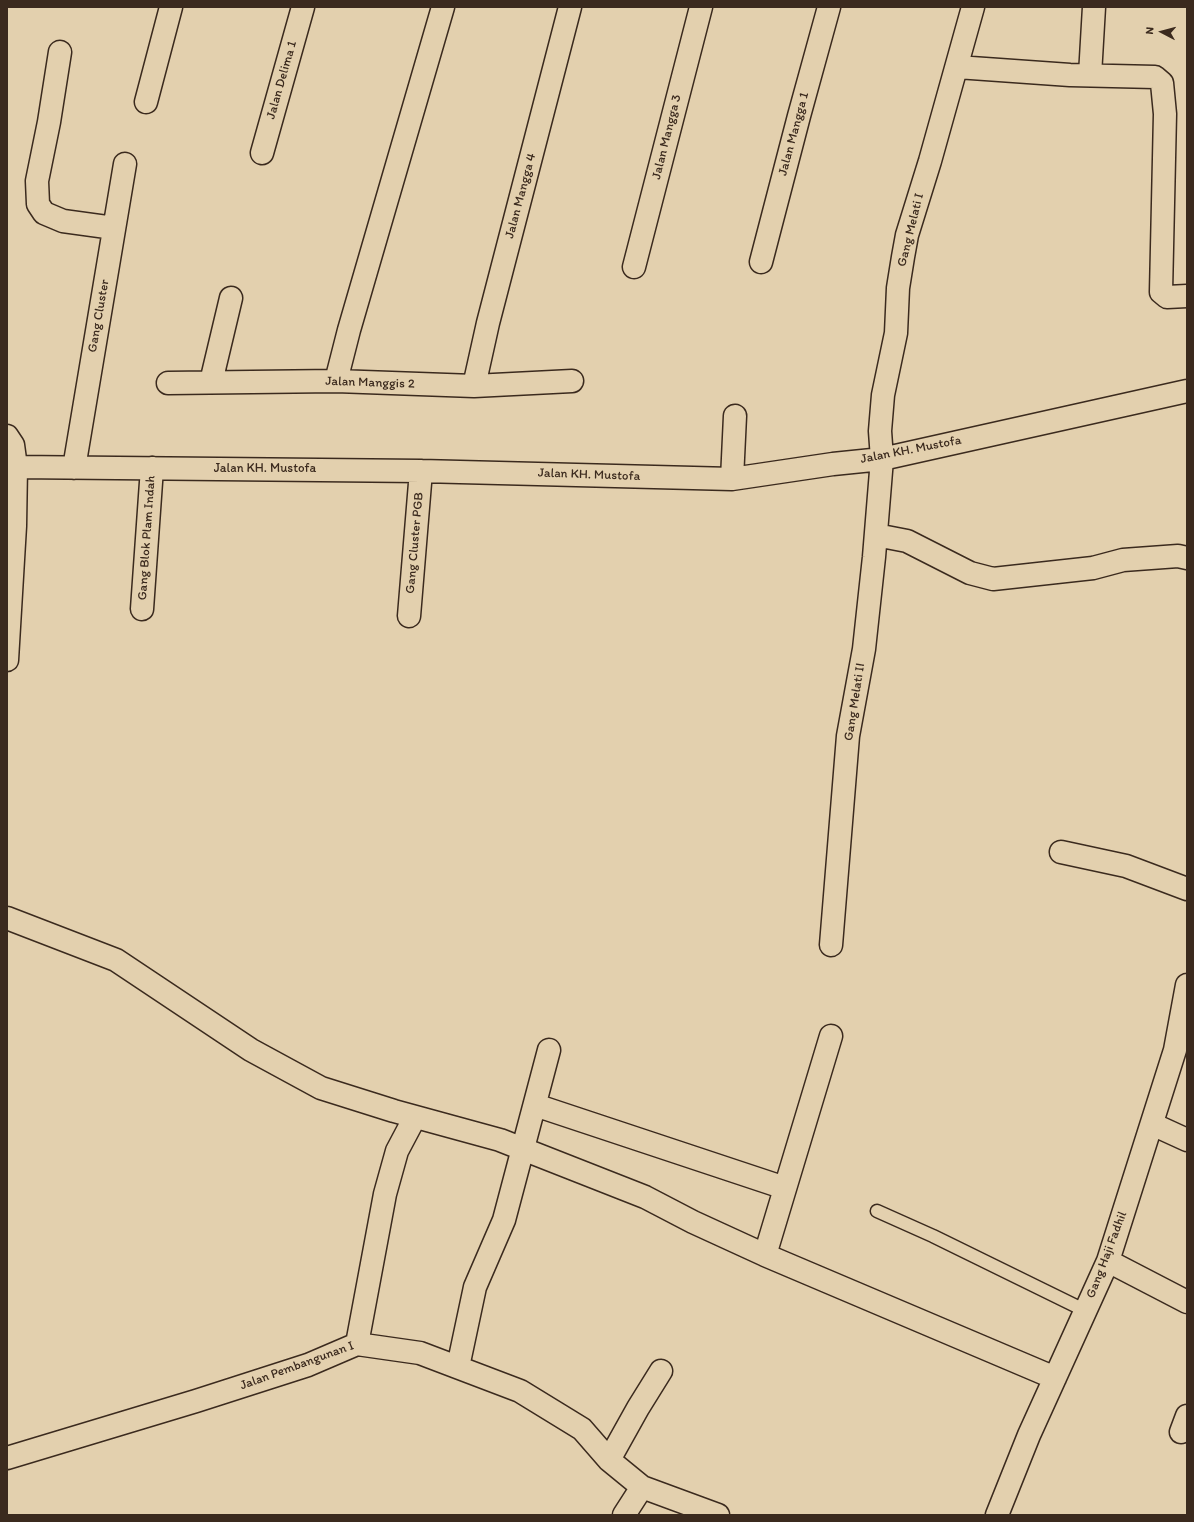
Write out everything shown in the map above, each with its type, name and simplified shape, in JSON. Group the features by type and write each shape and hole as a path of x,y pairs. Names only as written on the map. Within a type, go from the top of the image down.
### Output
{"street":[{"path":"146,102 171,7"},
{"name":"Jalan Delima 1","path":"262,153 303,7"},
{"path":"336,381 349,330 443,7"},
{"name":"Jalan Mangga 4","path":"474,386 488,322 570,7"},
{"name":"Jalan Mangga 3","path":"634,267 701,7"},
{"name":"Jalan Mangga 1","path":"761,262 829,7"},
{"name":"Gang Melati I","path":"882,459 880,431 883,395 896,333 898,288 907,235 957,67 973,7"},
{"path":"1090,75 1094,7"},
{"path":"60,52 49,122 37,181 38,204 44,213 63,221 114,228"},
{"path":"957,67 1090,75 1155,77 1162,83 1165,114 1161,292 1167,297 1187,296"},
{"name":"Gang Cluster","path":"74,468 126,164"},
{"path":"211,382 231,298"},
{"name":"Jalan Manggis 2","path":"168,383 336,381 474,386 572,380"},
{"name":"Jalan KH. Mustofa","path":"16,467 421,470 732,479 833,464 882,459 1187,391"},
{"path":"732,479 735,416"},
{"path":"7,436 13,445 16,467 15,526 7,660"},
{"name":"Gang Melati II","path":"831,945 848,736 864,649 882,459"},
{"name":"Gang Blok Plam Indah","path":"142,609 152,468"},
{"name":"Gang Cluster PGB","path":"409,616 421,470"},
{"path":"876,535 907,540 970,573 993,579 1093,568 1122,560 1178,556 1187,558"},
{"path":"1062,852 1126,866 1187,889"},
{"path":"7,918 116,960 251,1050 321,1088 415,1117 500,1140 645,1198 765,1255 1055,1378"},
{"name":"Gang Haji Fadhil","path":"997,1515 1029,1435 1108,1261 1175,1050 1187,985"},
{"path":"765,1255 830,1036"},
{"path":"458,1367 474,1287 504,1220 548,1050"},
{"path":"535,1105 785,1188"},
{"path":"358,1344 385,1194 398,1151 415,1117"},
{"path":"1152,1124 1187,1140"},
{"path":"1108,1261 1187,1302"},
{"name":"Jalan Pembangunan I","path":"7,1458 308,1365 358,1344 420,1353 520,1391 582,1428 609,1460 642,1487 718,1515"},
{"path":"609,1460 660,1371"},
{"path":"624,1515 642,1487"}],"lane":[{"path":"877,1211 933,1236 1086,1311"}]}
